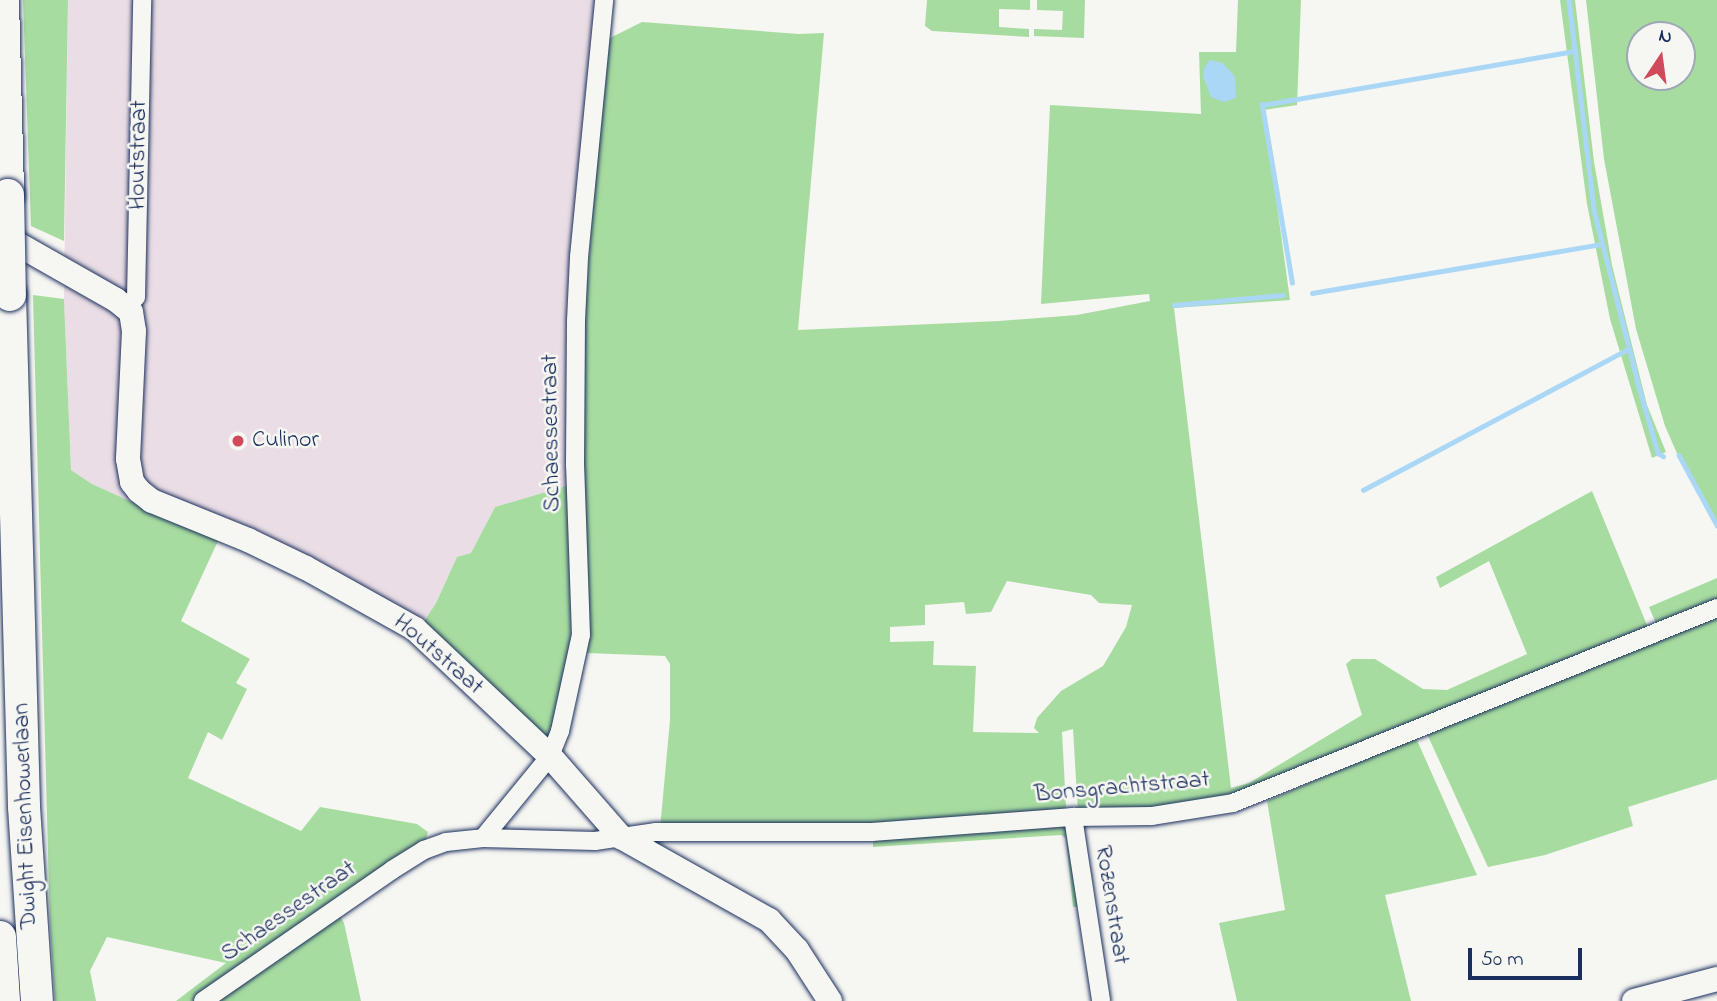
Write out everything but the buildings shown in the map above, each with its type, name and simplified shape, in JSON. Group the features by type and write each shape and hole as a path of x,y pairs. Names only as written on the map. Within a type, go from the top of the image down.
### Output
{"highway":[{"name":"Dwight Eisenhowerlaan","path":"4,0 24,807 37,1001"},
{"path":"0,937 4,1001"}],"street":[{"name":"Houtstraat","path":"142,0 136,297 127,307 134,324 129,472 139,491 152,501 248,540 306,568 415,629 551,756 621,837 769,920 797,950 830,1001"},
{"name":"Schaessestraat","path":"483,838 551,756 560,731 581,635 575,465 576,321 579,257 604,0"},
{"path":"0,234 127,307"},
{"name":"Bonsgrachtstraat","path":"621,837 656,832 872,832 1073,817 1152,816 1233,803 1717,608"},
{"name":"Rozenstraat","path":"1073,817 1101,1001"},
{"name":"Schaessestraat","path":"203,1001 424,850 446,842 483,838 595,841 621,837"},
{"path":"1634,1001 1717,979"}],"shaded area":[{"path":"68,0 596,0 568,296 569,485 495,507 471,553 457,557 436,603 423,623 401,607 311,559 228,522 218,541 92,484 71,470 64,299"}],"green space":[{"path":"23,0 68,0 64,241 31,226"},
{"path":"927,0 1030,0 1030,10 999,9 999,27 1029,29 1029,37 932,31 925,26"},
{"path":"1037,0 1085,0 1084,38 1034,36 1034,29 1062,30 1063,11 1037,10"},
{"path":"1238,0 1301,0 1297,105 1264,110 1290,300 1174,308 1231,788 1249,783 1362,715 1346,664 1352,659 1375,659 1423,689 1447,690 1527,654 1489,561 1440,588 1436,577 1592,491 1649,630 1208,804 1078,813 1073,729 1062,732 1066,807 1063,812 874,826 660,829 670,720 670,664 665,656 587,653 582,348 606,40 642,22 799,34 824,33 798,330 1077,315 1150,301 1149,294 1041,304 1050,105 1201,114 1199,52 1236,52","holes":["1007,581 1091,595 1099,603 1132,605 1126,627 1103,666 1061,691 1037,718 1034,728 1039,733 973,732 976,666 933,665 934,641 890,642 890,627 925,625 925,605 964,602 966,614 991,612"]},
{"path":"1560,0 1575,0 1594,162 1612,265 1647,405 1666,452 1652,458 1610,319 1587,204"},
{"path":"1586,0 1717,0 1717,525 1679,458 1665,426 1636,329 1604,159"},
{"path":"33,295 64,299 71,470 92,484 218,541 181,621 250,659 236,683 247,689 222,740 208,732 188,778 301,831 320,807 417,824 428,832 426,839 332,903 344,923 361,1001 176,1001 226,963 107,937 90,971 96,1001 55,1001 50,927"},
{"path":"569,485 571,641 560,707 549,735 541,737 423,623 436,603 457,557 471,553 495,507"},
{"path":"1717,578 1717,602 1657,626 1649,607"},
{"path":"1717,613 1717,779 1628,807 1633,826 1545,855 1488,867 1427,734"},
{"path":"1416,738 1477,875 1385,895 1411,1001 1237,1001 1219,923 1285,910 1267,801"},
{"path":"1060,825 1067,829 1078,907 1073,907 1066,838 1061,835 873,847 873,839"}],"water":[{"path":"1210,60 1223,63 1235,77 1236,98 1224,102 1211,97 1203,76 1204,68"}],"waterway":[{"path":"1569,0 1594,210 1639,387 1658,453 1663,456"},
{"path":"1292,283 1262,105 1575,51"},
{"path":"1312,293 1602,244"},
{"path":"1174,305 1283,295"},
{"path":"1363,490 1628,349"},
{"path":"1679,455 1717,525"}],"place":[{"name":"Culinor","path":"238,441"}]}
